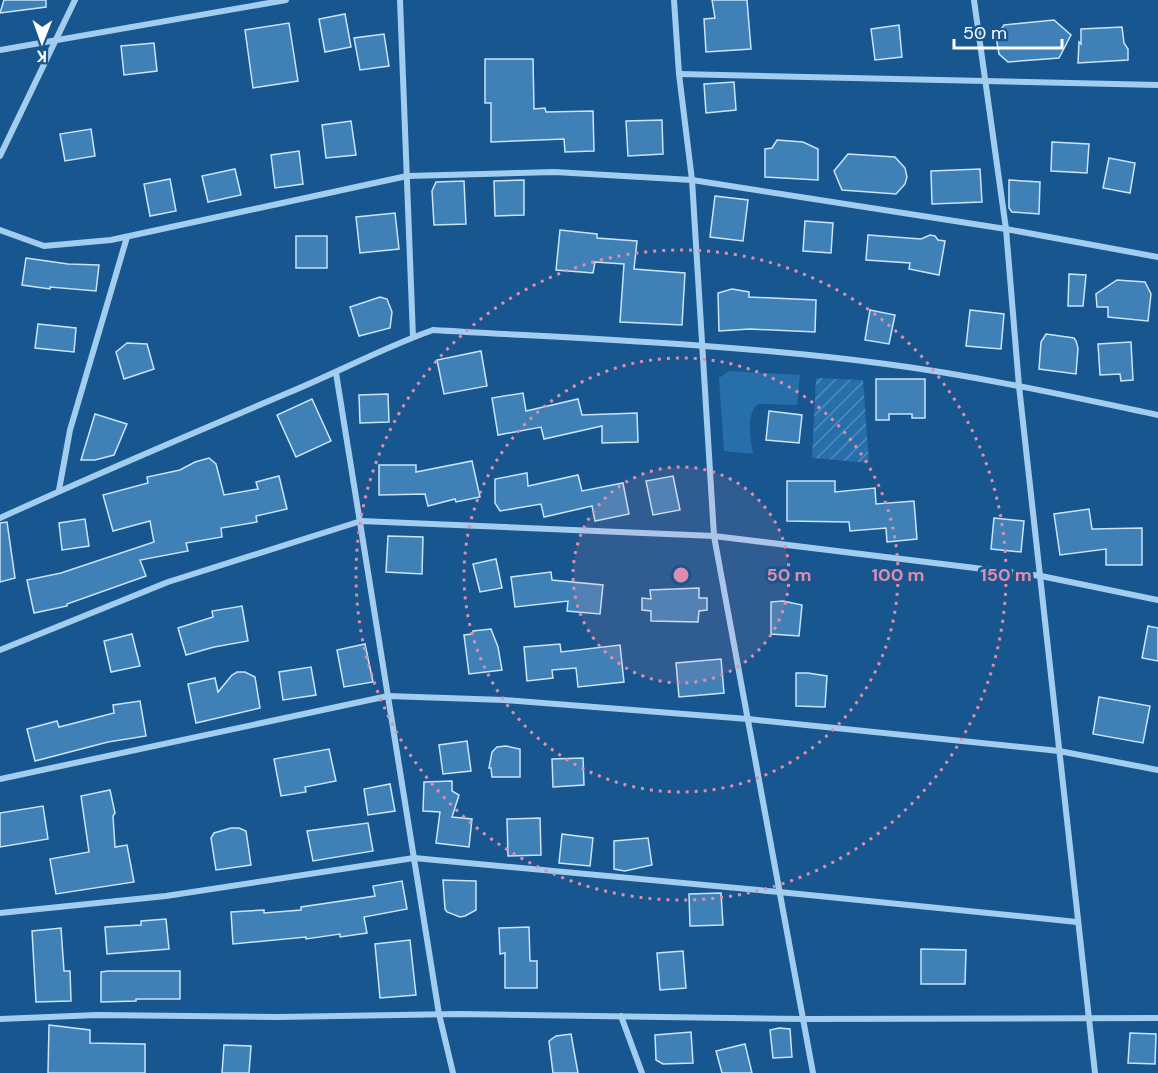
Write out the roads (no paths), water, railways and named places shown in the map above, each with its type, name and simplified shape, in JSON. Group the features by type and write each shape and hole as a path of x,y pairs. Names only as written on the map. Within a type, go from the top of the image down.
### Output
{"street":[{"path":"0,156 75,0"},
{"path":"0,50 286,0"},
{"path":"400,0 413,337"},
{"path":"674,0 679,74 692,180 714,536 813,1073"},
{"path":"974,0 1006,229 1019,386 1087,1019 1095,1073"},
{"path":"679,74 1158,85"},
{"path":"0,230 44,246 111,240 407,176 555,172 692,180 1006,229 1158,257"},
{"path":"59,490 70,430 127,237"},
{"path":"0,518 59,490 336,373 413,337 434,330 703,346 886,364 1019,386 1158,415"},
{"path":"336,373 439,1014 453,1073"},
{"path":"0,650 168,582 361,521 714,536 1041,576 1158,600"},
{"path":"0,778 388,696 504,700 748,719 1059,751 1158,770"},
{"path":"0,914 166,896 414,858 1077,922"},
{"path":"0,1019 97,1015 279,1017 439,1014 803,1018 1158,1018"},
{"path":"621,1016 642,1073"}]}
